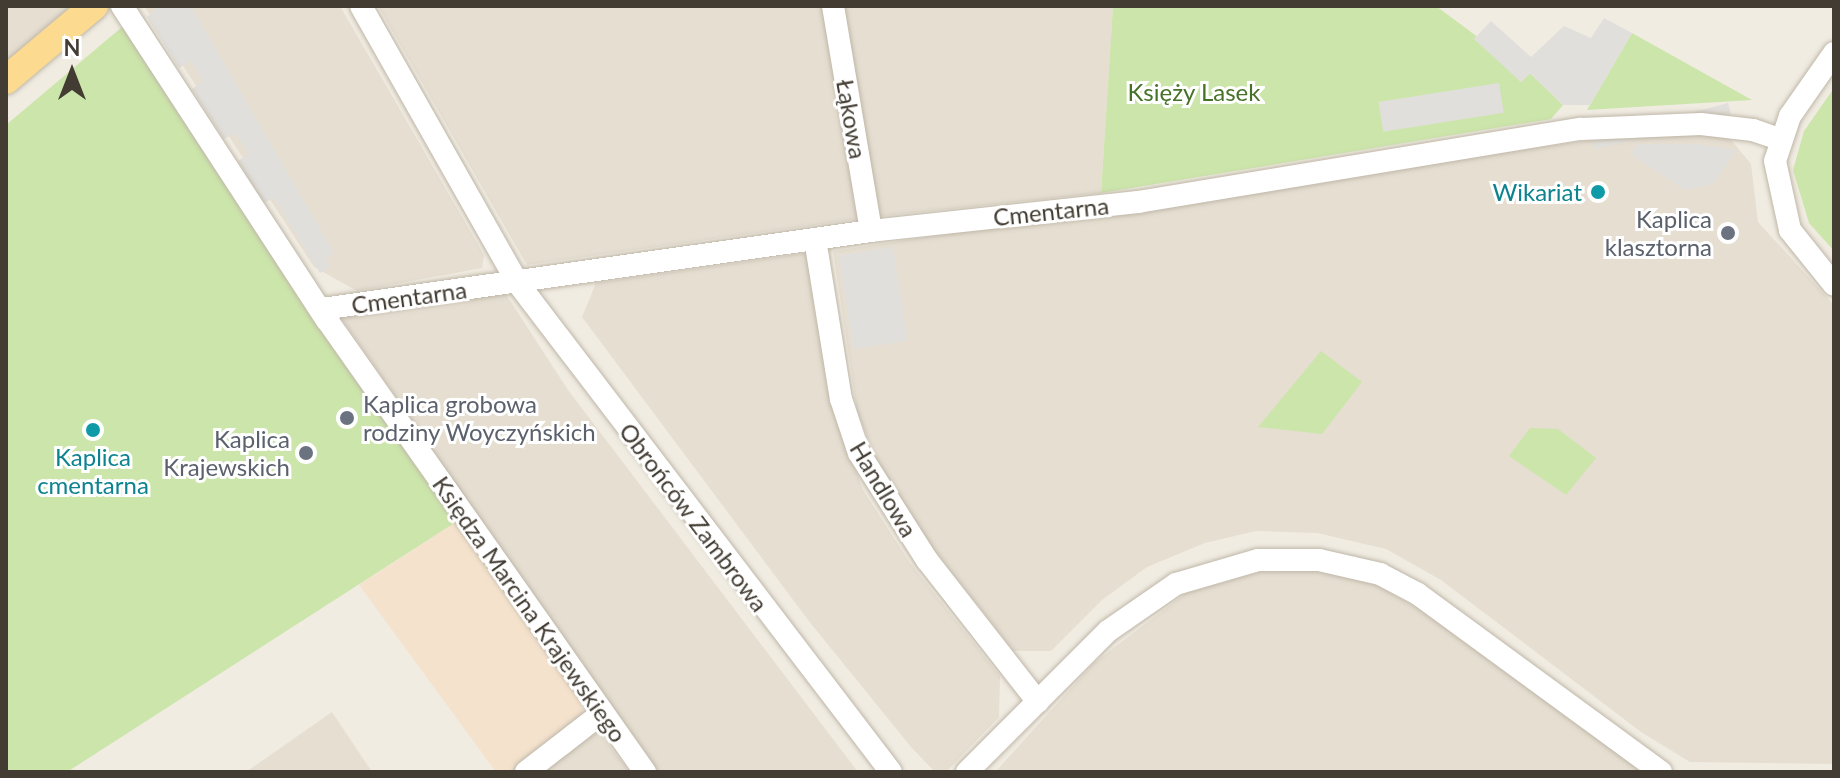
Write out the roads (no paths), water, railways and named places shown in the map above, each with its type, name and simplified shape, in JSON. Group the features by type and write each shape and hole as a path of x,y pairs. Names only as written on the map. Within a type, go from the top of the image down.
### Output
{"main road":[{"path":"6,80 94,6"}],"street":[{"name":"Księdza Marcina Krajewskiego","path":"122,6 322,309 645,772"},
{"name":"Obrońców Zambrowa","path":"361,6 517,282 891,772"},
{"name":"Łąkowa","path":"833,6 871,231"},
{"path":"1834,53 1779,139 1775,161 1782,207 1790,230 1827,265 1834,285"},
{"name":"Cmentarna","path":"322,309 871,231 1138,202 1581,129 1701,124 1753,130 1779,139"},
{"name":"Handlowa","path":"815,239 841,399 859,453 927,560 1038,702"},
{"path":"967,772 1108,631 1176,584 1258,560 1319,560 1380,574 1418,594 1661,772"},
{"path":"526,772 602,713"}],"place":[{"name":"Wikariat","path":"1598,192"},
{"name":"Kaplica klasztorna","path":"1728,233"},
{"name":"Kaplica grobowa rodziny Woyczyńskich","path":"347,418"},
{"name":"Kaplica cmentarna","path":"93,430"},
{"name":"Kaplica Krajewskich","path":"306,453"}],"park label":[{"name":"Księży Lasek","path":"1194,92"}]}
